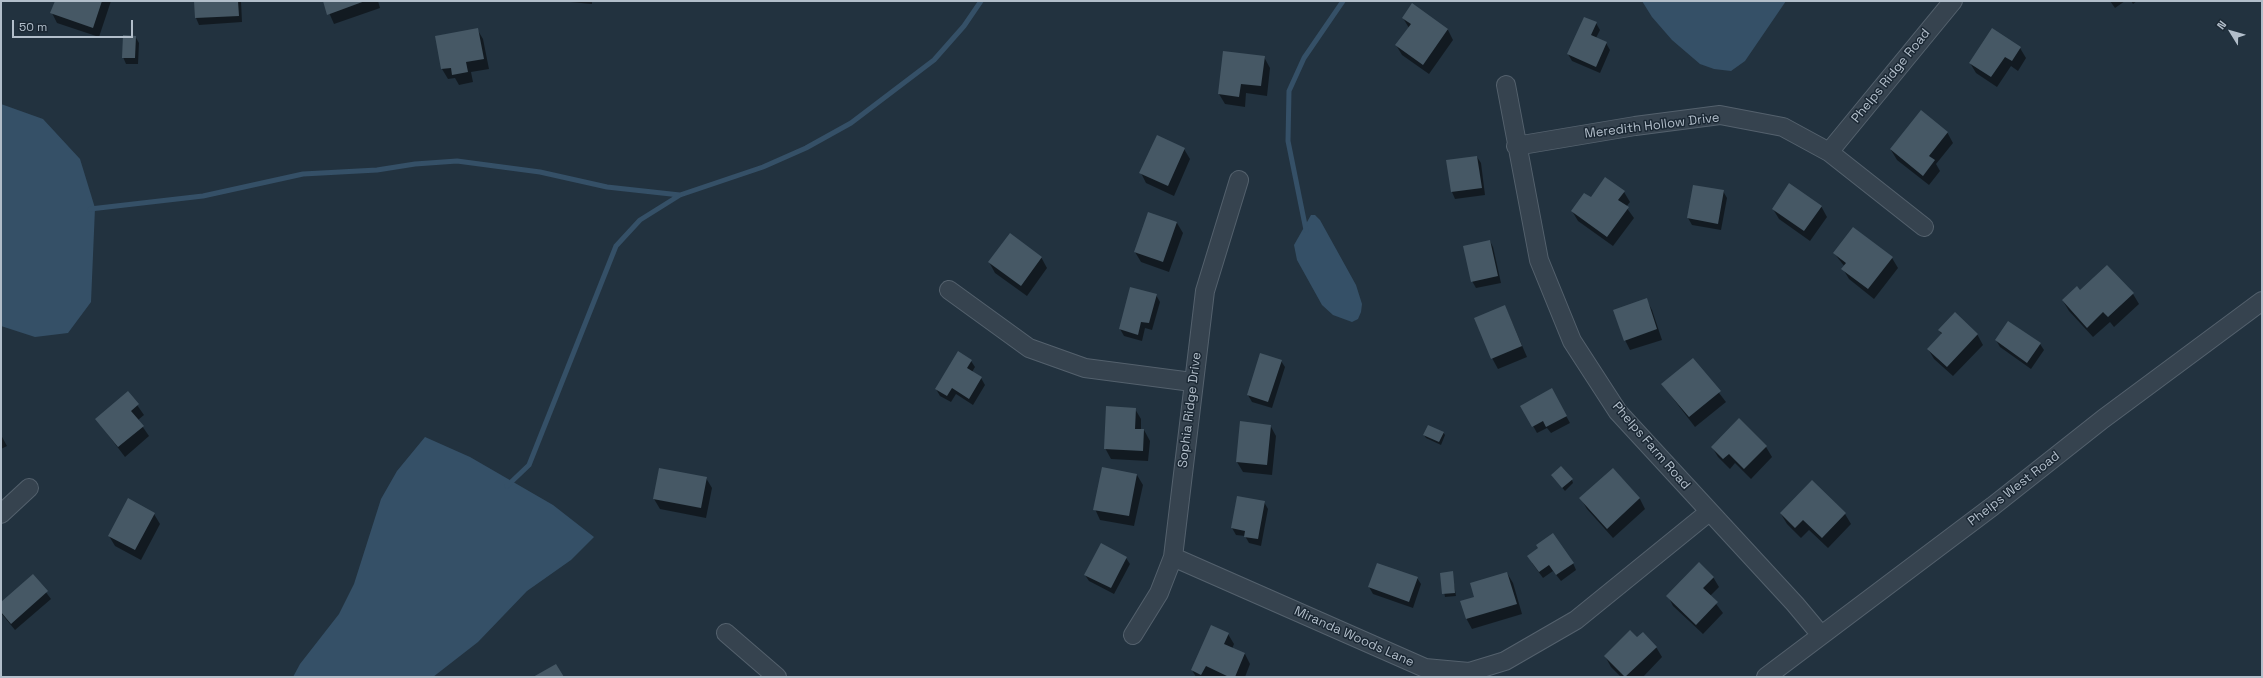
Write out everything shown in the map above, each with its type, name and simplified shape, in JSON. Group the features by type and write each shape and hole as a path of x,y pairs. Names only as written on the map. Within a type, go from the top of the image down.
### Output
{"street":[{"name":"Phelps Ridge Road","path":"1829,152 1953,1"},
{"name":"Phelps Farm Road","path":"1506,85 1516,146 1539,260 1572,341 1618,412 1795,604 1821,635"},
{"name":"Meredith Hollow Drive","path":"1516,146 1635,126 1720,115 1783,127 1829,152 1924,227"},
{"name":"Sophia Ridge Drive","path":"1133,635 1159,593 1173,557 1192,382 1205,291 1239,180"},
{"path":"948,290 1029,348 1085,368 1192,382"},
{"name":"Phelps West Road","path":"1766,677 2111,413 2262,301"},
{"path":"1,514 29,488"},
{"name":"Miranda Woods Lane","path":"1173,557 1425,668 1469,672 1505,661 1576,620 1709,512"},
{"path":"726,633 777,677"}],"water":[{"path":"1642,1 1786,1 1745,61 1731,71 1714,69 1700,64 1672,40 1652,17"},
{"path":"1,104 43,119 80,159 95,208 91,302 68,333 35,337 1,326"},
{"path":"1311,215 1315,215 1320,220 1356,285 1362,304 1358,319 1352,322 1333,315 1322,305 1297,260 1294,245"},
{"path":"425,437 470,457 553,505 594,537 571,560 527,591 478,642 433,677 293,677 300,664 339,614 354,584 381,499 397,471"}],"building":[{"path":"55,1 102,1 93,28 50,13"},
{"path":"194,1 238,1 239,16 195,18"},
{"path":"323,1 365,1 327,15"},
{"path":"1412,3 1448,29 1423,65 1395,45 1411,24 1402,18"},
{"path":"1584,17 1597,22 1591,35 1607,42 1596,67 1567,54"},
{"path":"478,28 484,59 466,62 468,72 452,75 451,68 441,69 435,36"},
{"path":"1992,28 2021,47 2012,61 2005,57 1991,77 1969,63"},
{"path":"123,35 136,36 135,58 122,58"},
{"path":"1223,51 1265,56 1261,86 1241,84 1239,97 1218,94"},
{"path":"1921,110 1948,132 1929,156 1935,160 1923,176 1890,149"},
{"path":"1157,135 1185,148 1168,186 1139,173"},
{"path":"1477,156 1482,188 1451,192 1446,160"},
{"path":"1605,177 1625,191 1618,200 1629,207 1607,237 1571,211 1584,193 1591,197"},
{"path":"1789,183 1822,206 1804,231 1772,209"},
{"path":"1693,185 1724,190 1718,224 1687,218"},
{"path":"1148,212 1177,222 1163,262 1134,252"},
{"path":"1853,227 1893,257 1868,289 1841,269 1846,263 1833,253"},
{"path":"1010,233 1042,257 1021,286 988,262"},
{"path":"1490,240 1498,276 1471,282 1463,246"},
{"path":"2107,265 2134,293 2108,317 2103,312 2087,328 2062,300 2077,286 2080,290"},
{"path":"1130,287 1157,294 1149,323 1141,322 1138,335 1119,329"},
{"path":"1647,298 1657,329 1624,341 1613,310"},
{"path":"1505,305 1522,346 1491,359 1474,318"},
{"path":"1955,312 1978,334 1947,367 1927,349 1942,333 1938,330"},
{"path":"2008,321 2041,343 2027,363 1995,340"},
{"path":"958,351 972,360 967,368 982,377 969,399 952,388 947,396 935,389"},
{"path":"1260,353 1282,360 1268,402 1247,395"},
{"path":"1693,358 1721,391 1689,417 1661,384"},
{"path":"1552,388 1567,416 1546,427 1543,421 1532,427 1520,406"},
{"path":"128,391 139,404 131,411 144,426 118,447 95,419"},
{"path":"1106,406 1136,408 1135,429 1144,429 1143,451 1104,449"},
{"path":"1739,418 1767,446 1744,469 1729,454 1723,459 1711,447"},
{"path":"1240,421 1271,425 1267,465 1236,462"},
{"path":"1428,425 1444,432 1439,442 1423,435"},
{"path":"1561,466 1573,479 1562,488 1551,475"},
{"path":"1102,467 1137,474 1129,516 1093,510"},
{"path":"659,468 707,477 701,508 653,499"},
{"path":"1613,468 1640,498 1607,529 1579,498"},
{"path":"1812,480 1846,513 1822,538 1803,520 1795,528 1780,513"},
{"path":"1237,496 1265,501 1258,539 1244,537 1245,531 1231,528"},
{"path":"128,498 155,513 135,550 108,536"},
{"path":"1553,533 1574,563 1556,575 1549,565 1539,572 1527,556 1538,548 1536,545"},
{"path":"1101,543 1127,557 1111,588 1084,575"},
{"path":"1699,562 1714,577 1703,588 1718,602 1696,625 1666,596"},
{"path":"1377,563 1418,577 1409,602 1368,587"},
{"path":"1453,571 1455,593 1442,594 1440,573"},
{"path":"1507,572 1517,604 1466,619 1460,601 1474,597 1470,583"},
{"path":"33,574 48,591 11,624 1,612 1,602"},
{"path":"1211,625 1229,633 1224,644 1245,653 1235,677 1229,677 1206,666 1201,675 1191,670"},
{"path":"1630,630 1637,637 1643,632 1657,647 1625,677 1604,656"},
{"path":"556,664 564,677 533,677"}],"waterway":[{"path":"507,486 529,465 616,246 640,220 680,195 763,167 806,148 851,123 934,60 964,26 981,1"},
{"path":"1306,230 1288,141 1289,91 1304,58 1343,1"},
{"path":"90,209 203,196 303,174 377,170 415,164 457,161 540,172 607,187 680,195"}]}
